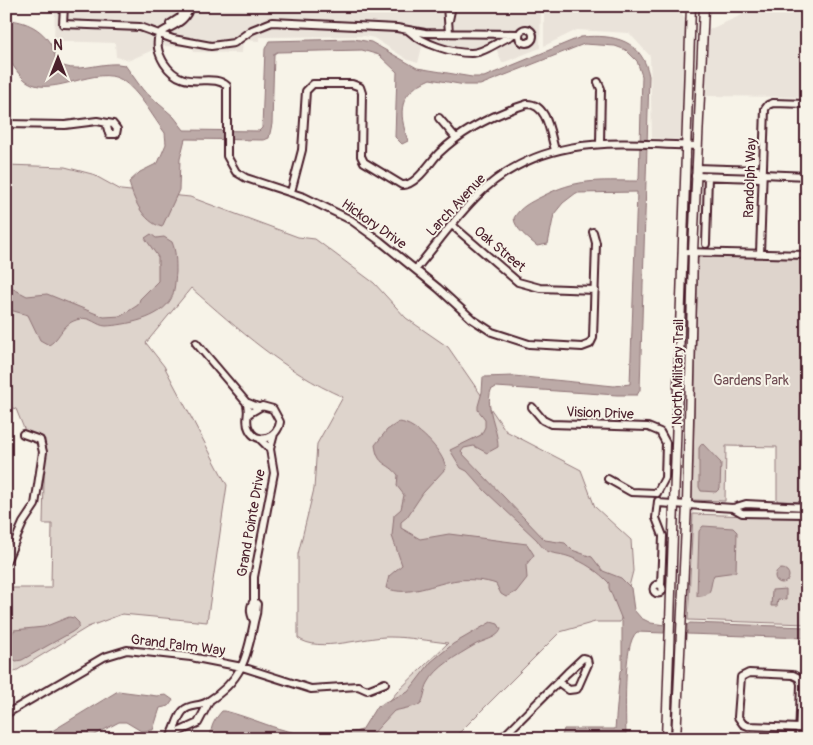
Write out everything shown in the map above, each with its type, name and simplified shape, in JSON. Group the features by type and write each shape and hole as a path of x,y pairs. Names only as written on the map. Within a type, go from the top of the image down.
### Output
{"main road":[{"name":"North Military Trail","path":"666,739 691,6"},
{"name":"North Military Trail","path":"676,739 687,504 696,146 704,6"}],"street":[{"path":"42,6 48,6"},
{"path":"64,6 63,24 140,27 175,39 199,44 226,46 234,43 252,30 272,22 409,30 449,33 516,34 471,53 431,44 418,39 409,30"},
{"path":"157,33 180,17 184,6"},
{"path":"166,27 187,16 190,6"},
{"path":"447,6 449,33"},
{"path":"449,20 452,6"},
{"path":"166,27 175,39"},
{"name":"Hickory Drive","path":"157,33 158,53 168,69 181,79 225,84 229,92 228,159 236,172 246,178 320,204 352,220 416,269 472,319 502,337 529,344 587,346 593,338 595,290"},
{"path":"598,82 602,89 600,143"},
{"path":"290,192 302,150 306,91 313,84 352,84 360,87 362,93 362,159 402,185 412,184 456,138 478,124 530,104 538,106 543,112 554,150"},
{"name":"Randolph Way","path":"760,253 765,109 768,104 807,104"},
{"path":"439,118 456,138"},
{"path":"6,124 57,126 97,121 106,123"},
{"name":"Larch Avenue","path":"416,269 477,196 495,180 528,160 554,150 600,143 696,146"},
{"path":"696,172 758,170 763,174 807,176"},
{"path":"696,172 708,176 759,178 763,174"},
{"path":"706,244 708,176"},
{"name":"Oak Street","path":"452,225 518,282 540,288 595,290"},
{"path":"593,232 596,243 595,290"},
{"path":"683,252 807,255"},
{"name":"Grand Pointe Drive","path":"196,343 246,402 250,413 247,422 249,430 270,449"},
{"name":"Grand Pointe Drive","path":"212,699 226,688 242,667 250,650 254,621 251,610 254,601 254,577 274,473 270,449 274,434 279,425 278,415 269,407 258,407 246,402"},
{"path":"250,413 258,407"},
{"name":"Vision Drive","path":"532,407 543,420 552,424 651,428 662,434 666,443 665,478 657,494"},
{"path":"6,562 23,523 35,505 38,495 38,476 43,452 40,440 23,434"},
{"path":"259,438 267,438 274,434"},
{"path":"608,479 631,492 657,494 656,518 663,536 661,585"},
{"path":"658,503 732,508 746,504 807,507"},
{"path":"732,508 742,513 807,514"},
{"name":"Grand Palm Way","path":"6,714 104,657 121,650 174,654 242,667 310,689 358,686 367,690 384,683"},
{"path":"501,739 558,682 582,658 586,659 588,664 578,689 569,690 558,682"},
{"path":"799,739 799,728 799,678 793,675 749,672 743,674 739,683 738,716 740,722 748,726 799,728 807,728"},
{"path":"171,737 182,711 212,699"},
{"path":"171,737 198,722 212,699"}],"shaded area":[{"path":"55,6 541,6 540,48 502,63 496,48 472,55 422,47 418,63 408,60 374,38 365,36 260,37 259,41 243,40 242,53 193,52 193,47 162,46 130,60 116,57 115,43 54,41"},
{"path":"544,6 677,7 685,18 682,140 652,138 650,56 629,33 577,30 544,46"},
{"path":"742,6 807,6 807,97 706,96 708,30 742,15"},
{"path":"6,20 27,24 40,32 50,43 60,65 78,68 110,64 125,65 143,90 174,117 184,130 259,131 262,128 265,49 269,41 354,39 371,42 417,68 472,77 484,77 581,37 593,36 616,39 633,47 640,54 649,76 640,390 637,395 617,395 496,387 491,390 490,404 498,447 487,453 474,446 464,448 461,452 545,540 565,543 572,550 592,557 603,571 621,578 631,588 634,610 641,618 651,623 665,625 664,633 637,632 632,639 627,665 626,739 561,739 564,729 615,729 620,671 622,669 622,620 609,588 609,583 596,571 581,562 544,549 467,471 461,468 450,450 481,435 485,427 485,419 478,410 483,377 514,376 614,386 630,384 637,192 576,193 563,203 554,214 548,244 537,246 516,226 514,218 519,211 530,203 566,186 588,182 637,181 639,179 642,76 637,61 626,50 615,46 584,44 480,85 465,85 430,79 419,84 406,97 402,112 408,141 402,144 395,137 397,72 379,55 362,50 277,52 274,54 272,124 269,138 264,140 185,139 180,159 179,190 162,227 144,215 136,202 129,182 140,172 158,163 166,144 165,133 140,98 122,80 112,76 100,76 50,86 38,86 28,82 6,57"},
{"path":"151,234 156,238 164,237 172,242 175,253 176,272 174,289 171,299 159,312 142,320 106,326 84,318 80,319 65,327 49,345 40,340 28,315 6,309 6,285 27,296 47,294 104,317 121,316 138,305 140,299 158,281 158,257 145,238"},
{"path":"399,422 413,427 428,439 440,454 446,468 423,493 407,517 401,522 401,528 420,539 449,534 527,544 534,555 526,565 527,578 516,592 506,597 501,594 496,584 472,580 458,580 413,591 395,591 386,588 389,576 402,565 392,536 394,515 401,509 404,495 397,486 398,475 378,457 375,445 387,430"},
{"path":"702,443 721,463 720,488 716,492 701,491 699,487 699,448"},
{"path":"703,526 733,528 737,532 736,572 714,575 709,593 697,596 699,531"},
{"path":"782,569 787,571 789,576 787,581 782,583 777,581 775,576 777,571"},
{"path":"786,589 786,600 778,599 777,606 771,606 772,590"},
{"path":"69,617 74,618 79,623 79,627 72,632 22,660 16,661 8,655 6,647 14,630 44,627"},
{"path":"491,622 498,624 501,629 497,635 454,657 432,677 420,705 394,711 368,739 214,739 211,737 213,723 222,711 240,715 278,729 304,734 335,734 362,730 375,709 385,702 408,692 431,662 453,644"},
{"path":"690,623 807,627 807,638 687,634 687,625"},
{"path":"118,691 157,696 166,695 173,700 169,706 160,708 153,730 141,731 126,722 119,722 87,739 39,739"}],"green space":[{"path":"6,165 65,167 92,174 121,190 190,197 298,237 315,239 374,283 406,318 448,347 506,431 581,470 595,507 631,540 633,571 620,622 595,622 560,632 453,739 359,739 397,692 448,643 412,638 380,637 342,643 318,644 307,643 298,638 298,554 314,489 317,444 343,397 301,375 282,362 244,334 191,288 146,343 164,366 227,485 207,622 122,614 88,627 6,677 6,588 51,588 52,524 43,524 45,439 25,431 16,409 6,406"},
{"name":"Gardens Park","path":"698,254 807,257 807,502 777,501 777,447 726,446 725,501 692,500"},
{"path":"693,514 807,518 807,624 688,620"}]}
